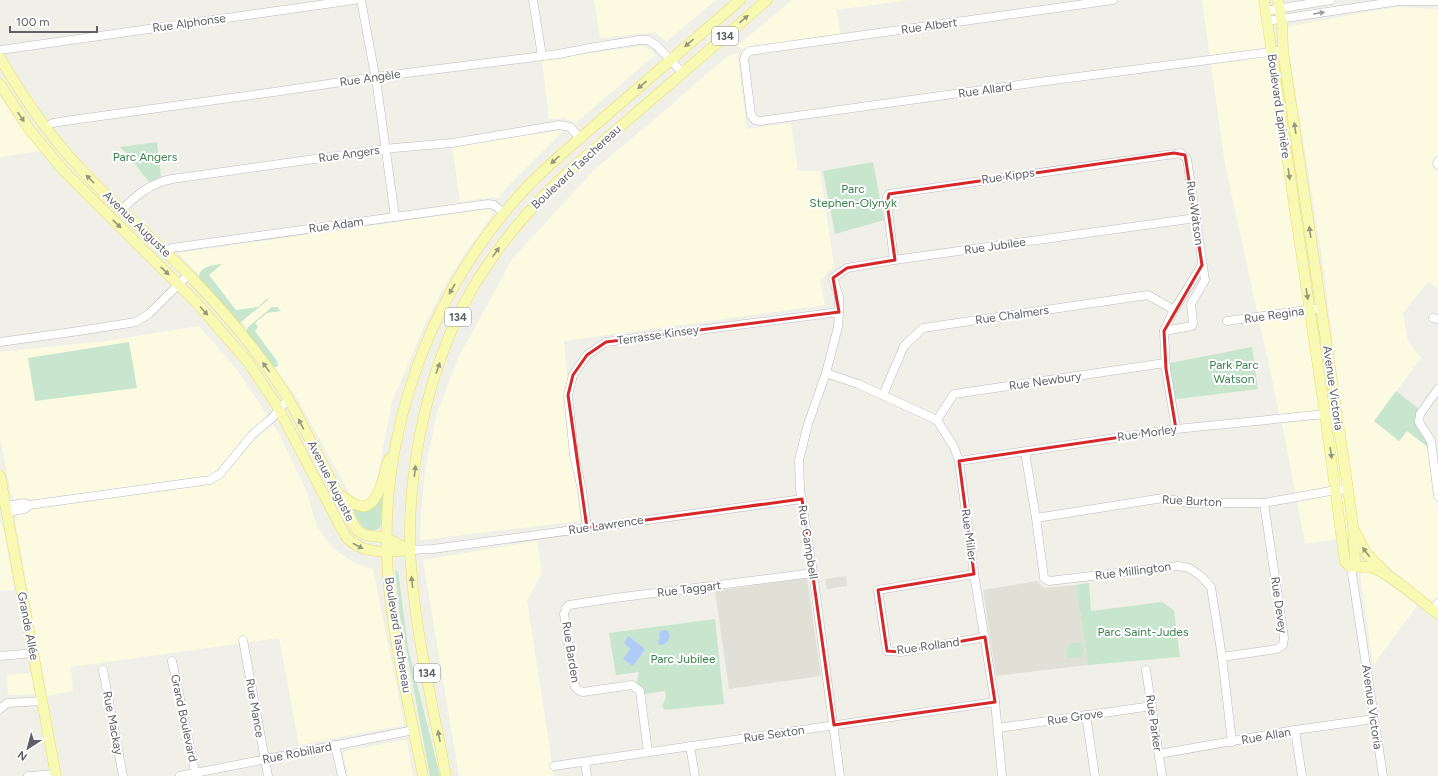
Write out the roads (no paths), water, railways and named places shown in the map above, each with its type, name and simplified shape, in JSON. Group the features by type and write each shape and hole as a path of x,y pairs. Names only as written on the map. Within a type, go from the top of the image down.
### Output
{"main road":[{"name":"Boulevard Taschereau","path":"423,776 393,616 388,579 387,538 389,498 393,464 403,412 424,349 445,303 472,257 504,213 536,178 580,138 740,0"},
{"name":"Boulevard Taschereau","path":"446,776 417,624 410,550 416,464 427,405 451,334 472,289 507,238 550,189 582,159 767,0"},
{"name":"Boulevard Lapinière","path":"1264,0 1295,211"},
{"name":"Boulevard Lapinière","path":"1279,4 1283,51 1307,208"},
{"name":"Avenue Auguste","path":"0,58 24,98 45,127 80,168 188,275 238,330 288,399 338,492 357,531 367,536 387,538 410,550"},
{"name":"Avenue Auguste","path":"0,84 29,129 64,171 179,284 244,358 263,384 279,410 346,537 354,544 368,550 387,552 410,550"},
{"name":"Avenue Victoria","path":"1295,211 1326,414 1345,562 1352,567 1355,561 1353,526 1307,208"},
{"path":"338,492 359,506 368,506 374,500 378,494 403,412"},
{"name":"Grande Allée","path":"0,476 56,775"},
{"path":"1353,526 1360,544 1366,553 1386,574 1436,609"},
{"path":"1352,567 1369,567 1386,574"}],"street":[{"name":"Rue Alphonse","path":"0,50 354,0"},
{"path":"361,0 375,77 395,217"},
{"path":"534,0 542,56"},
{"name":"Rue Albert","path":"746,54 750,51 1113,0"},
{"path":"1266,16 1279,4 1331,0"},
{"path":"1266,16 1281,19 1399,1 1438,1"},
{"name":"Rue Angèle","path":"45,127 53,123 65,121 266,94 375,77 559,54 644,40 654,43 683,72"},
{"name":"Rue Allard","path":"746,54 744,59 751,114 754,119 758,121 1039,82 1283,51"},
{"name":"Rue Angers","path":"122,210 147,188 167,180 385,149 456,142 561,124 570,126 580,138"},
{"name":"Rue Kipps","path":"894,260 887,203 887,197 889,194 1174,153 1185,155 1188,162"},
{"name":"Rue Watson","path":"1164,331 1192,326 1191,304 1205,280 1188,162"},
{"name":"Rue Adam","path":"165,252 172,248 490,204 494,205 504,213"},
{"name":"Rue Jubilee","path":"839,312 839,297 833,278 847,268 894,260 1196,218"},
{"path":"1176,429 1165,363 1164,331 1174,310 1202,264"},
{"path":"0,342 134,322 149,314 188,275"},
{"name":"Rue Chalmers","path":"883,395 904,346 924,328 1148,295 1174,310"},
{"name":"Rue Regina","path":"1227,321 1321,308"},
{"name":"Rue Campbell","path":"839,312 838,327 826,373 808,424 800,460 802,499 840,776"},
{"name":"Terrasse Kinsey","path":"587,528 582,490 574,455 568,395 573,375 587,355 606,342 839,312"},
{"name":"Rue Newbury","path":"937,420 954,394 1165,363"},
{"path":"826,373 858,384 937,420"},
{"path":"1438,389 1420,414 1419,422 1431,441 1438,496"},
{"path":"6,509 24,503 29,505 210,480 220,474 252,435 279,410 288,399"},
{"name":"Rue Morley","path":"959,461 1176,429 1336,413"},
{"name":"Rue Miller","path":"937,420 954,447 959,461 974,574 995,702 1001,776"},
{"name":"Rue Millington","path":"1025,452 1044,578 1049,581 1178,566 1189,568 1201,576 1211,587 1222,657 1232,742"},
{"name":"Rue Burton","path":"1036,518 1163,498 1189,503 1264,502 1348,489"},
{"name":"Rue Lawrence","path":"410,550 433,549 802,499"},
{"name":"Rue Devey","path":"1222,657 1277,649 1283,645 1284,638 1264,502"},
{"name":"Avenue Victoria","path":"1352,567 1383,776"},
{"name":"Rue Taggart","path":"566,608 569,605 615,598 813,573"},
{"name":"Rue Rolland","path":"974,574 878,590 885,640 887,651 901,652 985,637"},
{"name":"Rue Barden","path":"566,608 564,614 575,686 578,690 583,692 632,685 640,691 648,752"},
{"name":"Rue Mance","path":"243,640 268,776"},
{"path":"0,656 34,653"},
{"name":"Grand Boulevard","path":"172,661 195,774"},
{"name":"Rue Mackay","path":"103,670 123,776"},
{"name":"Rue Parker","path":"1146,670 1162,776"},
{"path":"0,709 7,703 42,700"},
{"name":"Rue Sexton","path":"554,766 995,702"},
{"name":"Rue Grove","path":"998,728 1152,706"},
{"path":"1086,715 1095,776"},
{"name":"Rue Allan","path":"1159,754 1295,730 1374,719"},
{"name":"Rue Robillard","path":"180,776 414,730"},
{"path":"1295,730 1302,776"},
{"path":"335,745 342,776"},
{"path":"690,746 695,776"},
{"path":"585,762 587,776"},
{"path":"28,776 56,775"}],"water":[{"path":"661,631 668,631 670,637 666,643 659,645 659,634"},
{"path":"628,636 645,649 633,666 623,659 630,649 624,643"}],"park label":[{"name":"Parc Angers","path":"145,157"},
{"name":"Parc Stephen-Olynyk","path":"853,196"},
{"name":"Park Parc Watson","path":"1234,372"},
{"name":"Parc Saint-Judes","path":"1143,632"},
{"name":"Parc Jubilee","path":"683,659"}]}
